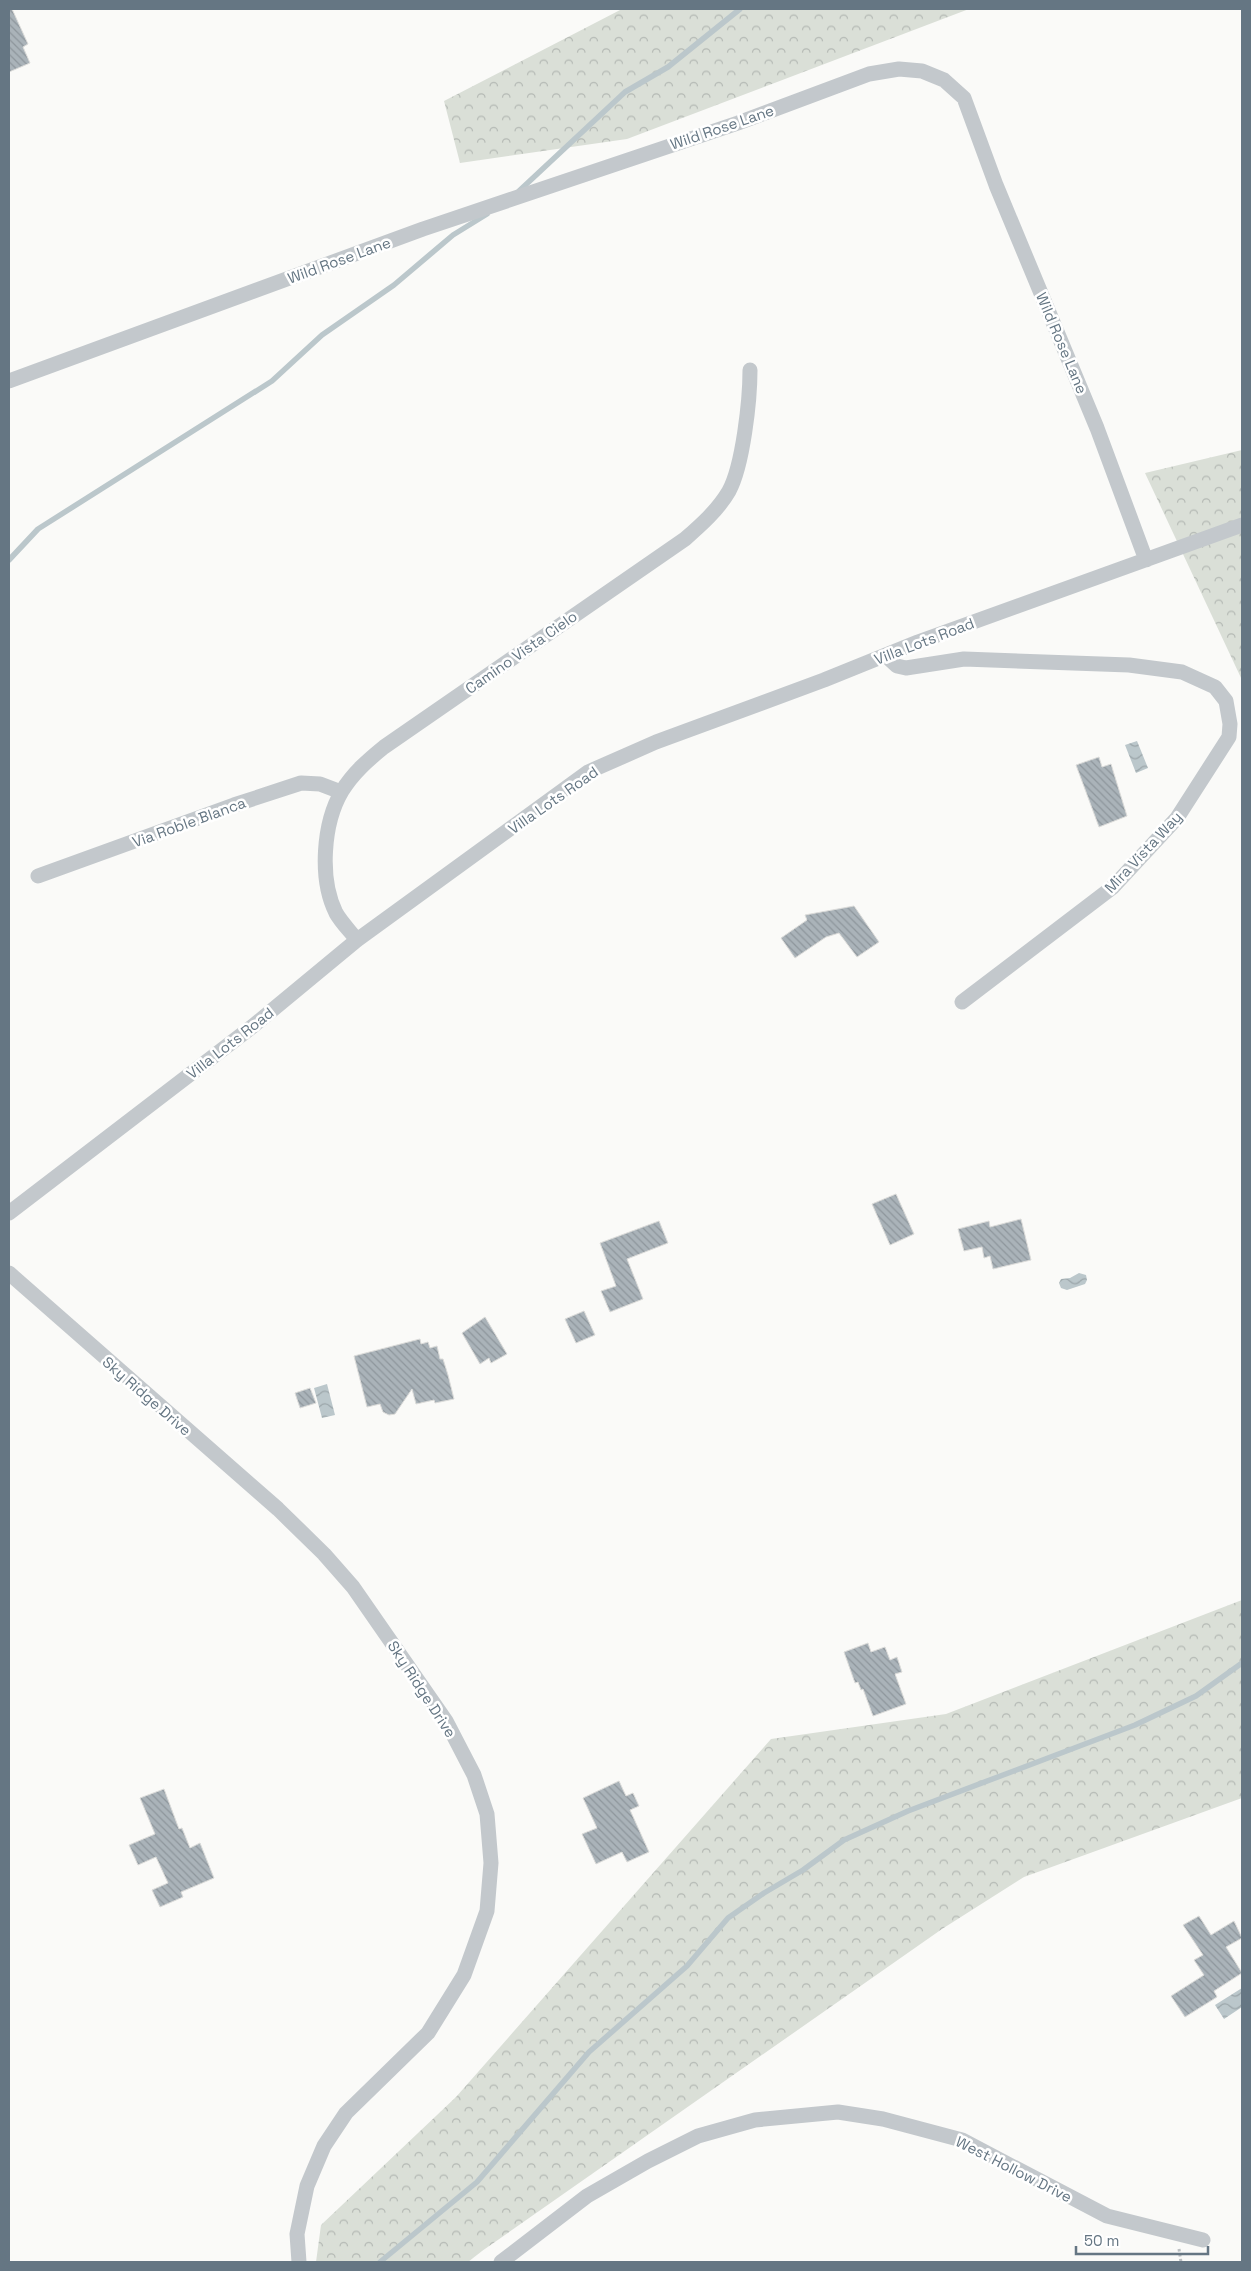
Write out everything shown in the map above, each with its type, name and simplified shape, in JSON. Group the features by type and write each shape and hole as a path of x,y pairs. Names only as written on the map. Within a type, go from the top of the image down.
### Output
{"street":[{"name":"Wild Rose Lane","path":"9,381 422,229 738,123 869,74 899,69 922,71 944,80 964,98 996,185 1097,428 1146,560"},
{"name":"Camino Vista Cielo","path":"356,940 336,913 328,890 324,857 330,825 342,792 362,766 384,747 685,539 710,516 729,490 738,462 750,370"},
{"name":"Villa Lots Road","path":"9,1213 253,1026 356,940 588,772 656,742 1242,525"},
{"name":"Mira Vista Way","path":"886,656 897,666 906,668 964,659 1129,665 1182,672 1214,687 1226,701 1230,724 1229,737 1177,818 1113,887 962,1002"},
{"name":"Via Roble Blanca","path":"38,876 234,805 301,783 320,784 342,792"},
{"name":"Sky Ridge Drive","path":"9,1272 278,1509 324,1554 353,1587 446,1721 474,1775 487,1814 491,1863 487,1911 464,1975 428,2034 346,2113 324,2146 307,2186 297,2234 298,2262"},
{"name":"West Hollow Drive","path":"501,2262 587,2196 648,2161 698,2136 755,2120 838,2112 883,2119 962,2140 1107,2216 1203,2240"}],"green space":[{"path":"622,9 969,9 627,139 460,163 444,101"},
{"path":"1242,450 1242,680 1145,473"},
{"path":"1242,1600 1242,1798 1024,1877 942,1929 468,2262 316,2262 321,2225 456,2097 771,1739 946,1714"}],"water":[{"path":"1137,741 1148,768 1136,773 1125,745"},
{"path":"1079,1273 1086,1275 1087,1280 1085,1284 1067,1290 1061,1288 1059,1283 1061,1279 1070,1278"},
{"path":"327,1384 335,1415 322,1418 314,1388"},
{"path":"1242,1988 1242,2007 1224,2019 1215,2005"}],"building":[{"path":"9,9 12,9 28,44 23,47 30,63 9,72"},
{"path":"1099,757 1102,767 1111,764 1127,816 1099,827 1076,765"},
{"path":"854,906 879,942 857,957 839,933 826,937 795,958 781,938 807,920 805,915"},
{"path":"896,1194 914,1234 890,1245 872,1204"},
{"path":"1021,1219 1031,1260 993,1269 990,1256 984,1258 982,1247 964,1251 958,1229 989,1221 990,1227"},
{"path":"659,1221 668,1243 627,1259 643,1299 610,1312 601,1291 616,1286 600,1243"},
{"path":"584,1311 595,1335 576,1343 565,1319"},
{"path":"485,1317 507,1354 491,1363 489,1358 480,1364 462,1333"},
{"path":"420,1339 421,1344 428,1342 430,1348 437,1346 440,1359 443,1359 454,1399 435,1403 434,1400 416,1404 412,1389 395,1414 389,1415 383,1412 380,1404 367,1407 354,1356"},
{"path":"310,1388 316,1403 300,1408 295,1393"},
{"path":"868,1643 871,1652 885,1647 890,1660 897,1657 902,1672 895,1674 906,1704 873,1716 863,1689 861,1690 858,1682 855,1683 844,1652"},
{"path":"619,1781 626,1796 633,1793 639,1806 630,1810 649,1852 627,1862 622,1852 596,1864 582,1834 597,1828 583,1798"},
{"path":"164,1789 179,1829 182,1828 190,1848 200,1843 214,1878 181,1892 183,1897 160,1907 152,1890 168,1883 156,1857 138,1865 129,1845 155,1834 140,1798"},
{"path":"1199,1916 1211,1935 1234,1921 1242,1938 1226,1947 1242,1973 1214,1991 1217,1997 1185,2017 1171,1996 1204,1975 1194,1960 1203,1955 1183,1925"}],"waterway":[{"path":"519,191 625,92 668,67 740,9"},
{"path":"9,560 38,529 272,381 322,335 394,285 453,235 487,214"},
{"path":"380,2262 477,2182 589,2052 687,1966 728,1918 764,1893 803,1870 844,1840 908,1811 1135,1725 1196,1696 1242,1663"}]}
